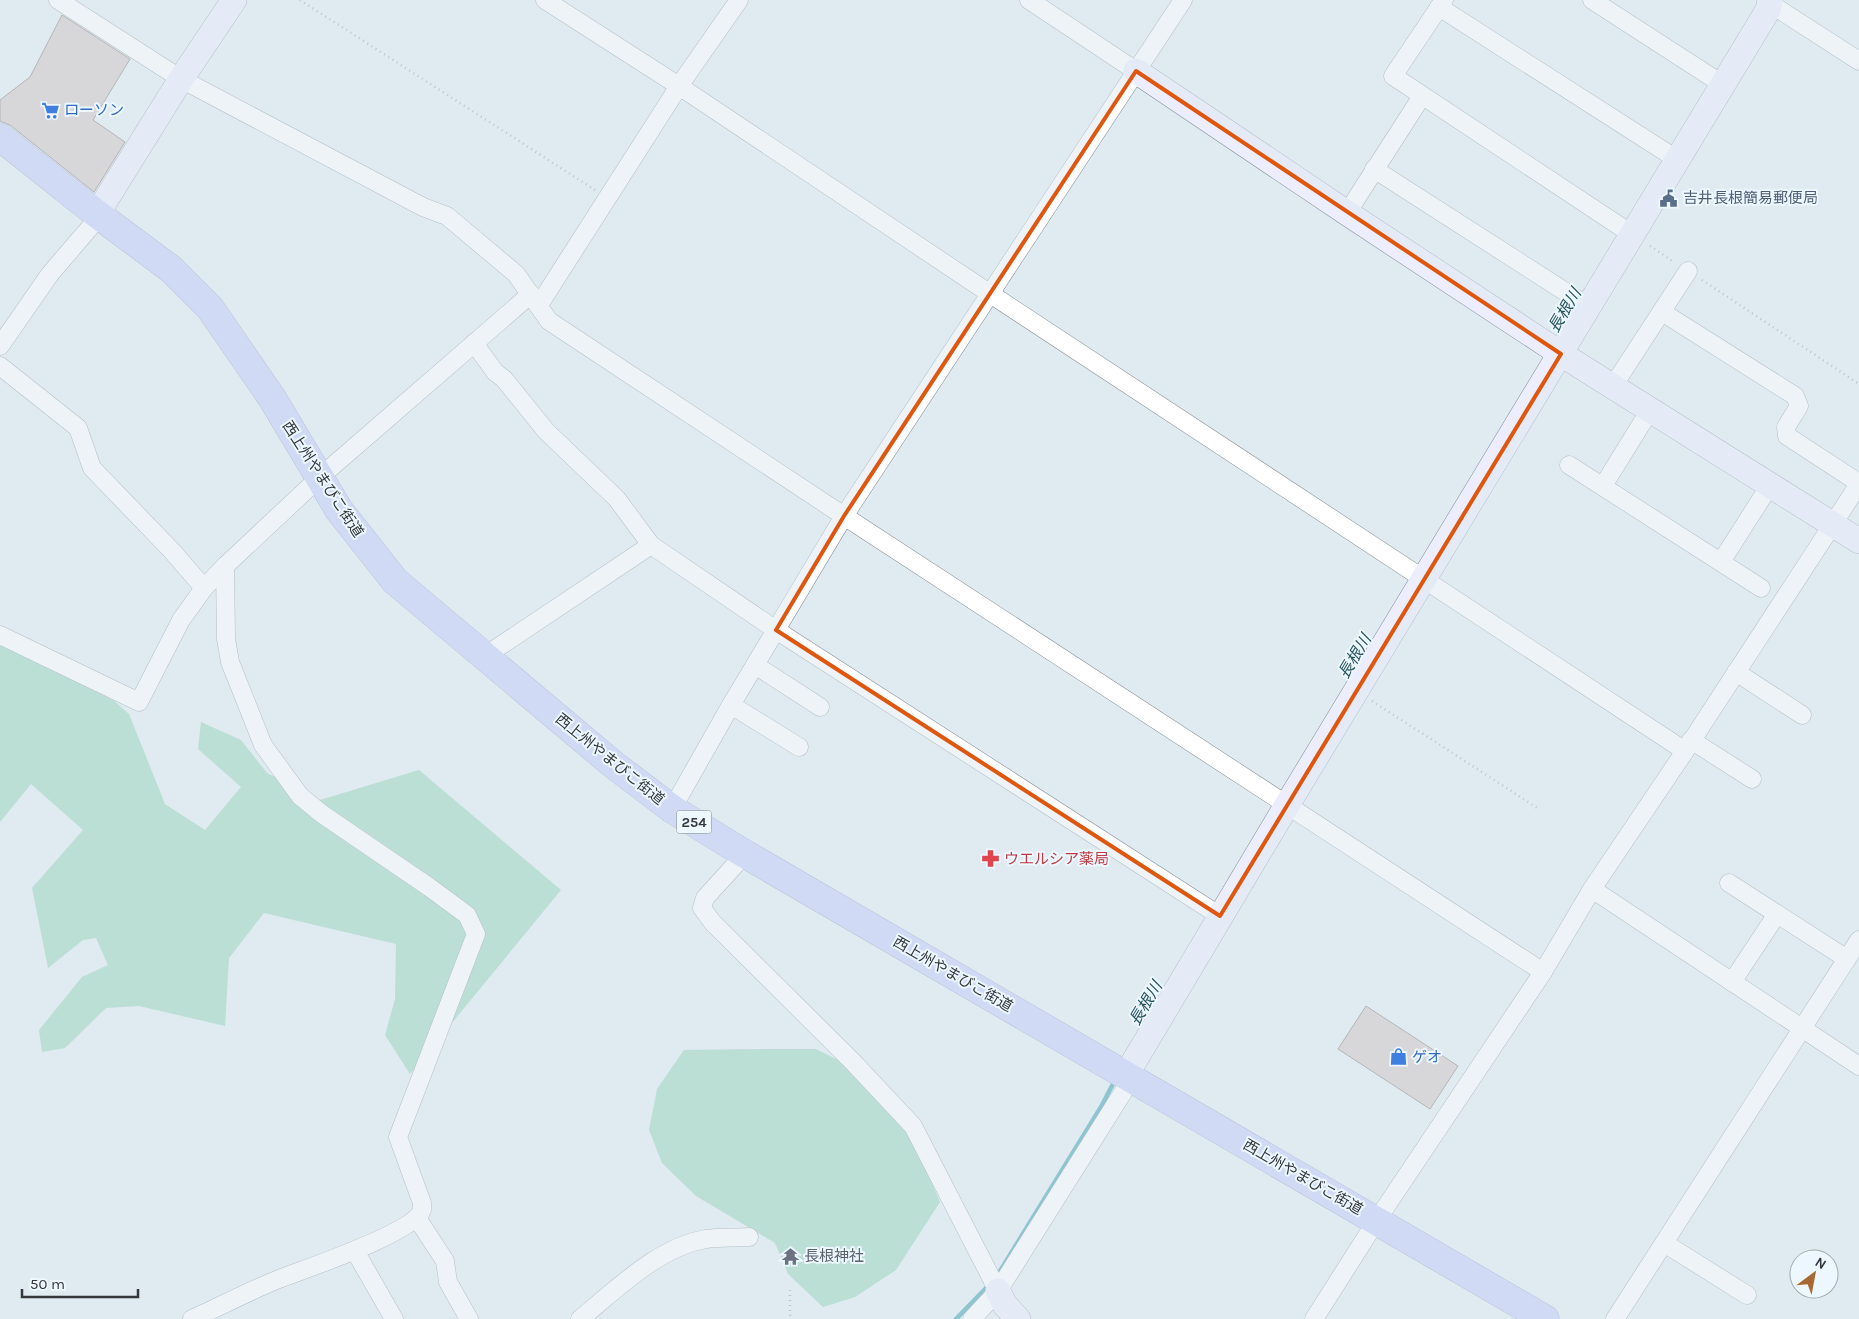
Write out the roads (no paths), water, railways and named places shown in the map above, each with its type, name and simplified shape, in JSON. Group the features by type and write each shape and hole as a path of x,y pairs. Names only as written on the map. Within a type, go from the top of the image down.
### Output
{"highway":[{"name":"西上州やまびこ街道","path":"0,137 97,214 171,269 210,308 272,398 339,510 395,581 614,765 672,808 745,854 1545,1319"}],"street":[{"path":"58,0 181,79 422,207 447,216 516,274 549,321 844,516 1543,972"},
{"path":"0,346 50,274 92,225 181,79 234,0"},
{"path":"545,0 679,86 989,293 1424,578 1688,745 1752,779"},
{"path":"0,635 139,702 180,620 204,588 224,566 320,477 474,344 535,299 607,198 679,86 739,0"},
{"path":"1029,0 1560,354 1859,541"},
{"path":"672,808 844,516 1183,0"},
{"path":"1592,0 1722,84"},
{"path":"1634,235 1393,76 1442,3 1678,160"},
{"path":"972,1319 998,1291 1129,1076 1220,916 1634,235 1722,84 1765,3 1859,61"},
{"path":"1347,213 1422,96"},
{"path":"1374,169 1589,307"},
{"path":"1613,386 1688,272"},
{"path":"1314,1319 1377,1220 1543,972 1592,889 1859,484 1787,436 1786,427 1799,406 1795,396 1662,312"},
{"path":"474,344 495,372 504,379 546,431 617,498 651,545 776,630 1220,916"},
{"path":"0,366 78,428 92,468 172,551 204,588"},
{"path":"1602,486 1650,410"},
{"path":"1569,465 1761,588"},
{"path":"1721,562 1770,485"},
{"path":"485,656 651,545"},
{"path":"192,1319 278,1280 355,1251 386,1237 417,1218 422,1210 422,1203 398,1137 476,934 467,915 322,814 300,796 264,745 230,662 226,640 224,566"},
{"path":"755,665 820,708"},
{"path":"1736,672 1802,715"},
{"path":"731,705 799,747"},
{"path":"745,854 705,898 702,908 713,923 852,1061 914,1126 1005,1305 1018,1319"},
{"path":"1729,883 1847,959"},
{"path":"1592,889 1859,1066"},
{"path":"1732,982 1777,914"},
{"path":"1615,1319 1859,940"},
{"path":"417,1218 445,1261 448,1282 469,1319"},
{"path":"580,1319 656,1259 676,1248 706,1240 749,1238"},
{"path":"1664,1243 1747,1295"},
{"path":"355,1251 394,1319"}],"waterway":[{"name":"長根川","path":"997,1276 1101,1107 1115,1080"},
{"name":"長根川","path":"956,1319 990,1284"}],"place":[{"name":"ローソン","path":"50,110"},
{"name":"吉井長根簡易郵便局","path":"1669,198"},
{"name":"ウエルシア薬局","path":"990,859"},
{"name":"ゲオ","path":"1398,1057"},
{"name":"長根神社","path":"790,1256"}]}
